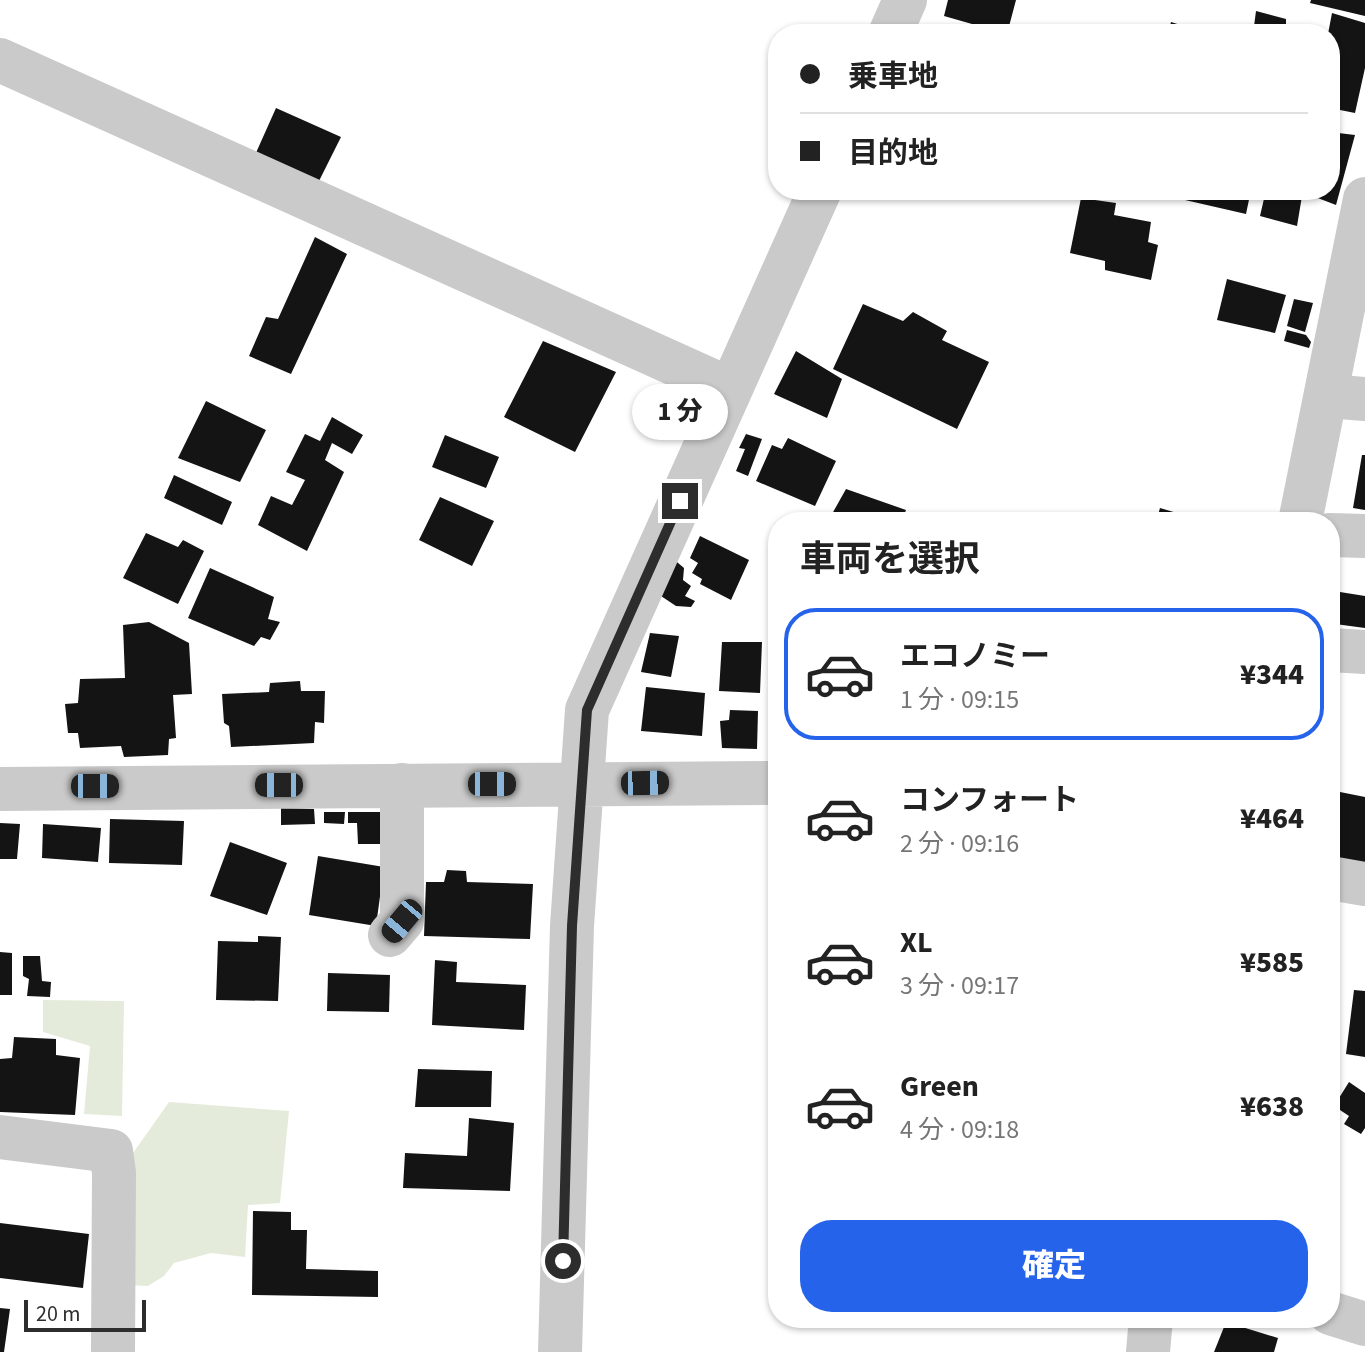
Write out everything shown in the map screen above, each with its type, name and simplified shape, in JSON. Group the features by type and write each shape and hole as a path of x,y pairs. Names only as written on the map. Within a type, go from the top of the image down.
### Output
{"street":[{"path":"894,24 905,0"},
{"path":"0,60 730,389"},
{"path":"560,1352 572,926 587,710 815,200"},
{"path":"1304,512 1346,398 1362,227"},
{"path":"1340,535 1365,536"},
{"path":"1340,651 1365,652"},
{"path":"0,789 768,783"},
{"path":"390,935 402,921 402,785"},
{"path":"1340,880 1365,884"},
{"path":"0,1137 111,1151 114,1173 113,1352"},
{"path":"1340,1316 1365,1324"},
{"path":"1148,1352 1150,1328"}],"green space":[{"path":"43,1000 124,1001 122,1116 84,1114 90,1046 43,1032"},
{"path":"169,1102 289,1111 280,1203 248,1205 245,1257 211,1253 174,1263 164,1276 148,1286 125,1285 126,1163"}],"building":[{"path":"948,0 1016,0 1010,24 972,24 944,16"},
{"path":"1311,0 1365,0 1365,16 1310,3"},
{"path":"1256,11 1286,19 1286,24 1254,24"},
{"path":"1332,13 1365,23 1365,68 1355,113 1340,110 1340,24 1330,24"},
{"path":"276,108 341,137 319,181 255,155"},
{"path":"1340,133 1355,135 1340,190"},
{"path":"1081,200 1116,203 1114,215 1151,222 1148,242 1158,245 1151,280 1105,270 1105,261 1070,253"},
{"path":"1185,200 1249,200 1246,214"},
{"path":"1264,200 1301,200 1297,226 1260,216"},
{"path":"315,237 347,254 291,374 249,356 266,317 278,319"},
{"path":"1227,279 1286,295 1275,333 1217,320"},
{"path":"1294,299 1313,303 1305,332 1287,326"},
{"path":"863,304 903,321 913,312 947,331 942,340 989,362 957,429 833,369"},
{"path":"1287,330 1306,335 1311,342 1309,348 1284,341"},
{"path":"543,341 616,372 575,452 504,417"},
{"path":"796,351 842,379 827,418 774,394"},
{"path":"206,401 266,430 240,482 178,458"},
{"path":"332,417 363,435 352,454 332,443 325,460 344,472 307,551 258,525 271,496 292,505 305,480 286,472 305,434 320,441"},
{"path":"746,434 762,439 748,476 736,471 745,449 739,448"},
{"path":"445,435 499,457 486,488 432,467"},
{"path":"788,438 836,461 815,506 756,481 772,445 782,449"},
{"path":"1362,455 1365,455 1365,510 1353,508"},
{"path":"174,475 232,502 222,525 164,498"},
{"path":"846,489 906,510 905,512 833,512"},
{"path":"440,497 494,521 472,566 419,540"},
{"path":"146,533 178,547 183,540 204,551 178,604 123,578"},
{"path":"700,536 749,560 731,600 700,584 702,579 692,573 698,563 690,558"},
{"path":"671,557 684,568 683,580 691,586 685,596 695,601 691,607 676,606 655,592"},
{"path":"210,568 274,597 268,619 280,622 270,640 261,637 254,646 188,618"},
{"path":"1340,592 1365,596 1365,628 1340,625"},
{"path":"149,622 189,643 192,694 173,695 176,738 169,739 168,755 124,757 121,746 80,748 78,733 68,733 65,704 78,703 80,679 125,678 123,625"},
{"path":"650,633 679,636 671,677 641,672"},
{"path":"722,642 762,642 760,693 719,691"},
{"path":"300,681 301,691 325,691 324,723 315,722 314,743 231,747 229,726 224,723 222,694 269,692 270,683"},
{"path":"646,687 705,693 702,736 641,731"},
{"path":"730,710 758,711 757,749 722,748 720,721 729,720"},
{"path":"1340,792 1365,797 1365,865 1340,860"},
{"path":"281,808 314,809 315,824 281,825"},
{"path":"324,812 345,812 344,824 324,823"},
{"path":"348,812 383,812 383,844 358,844 357,823 348,823"},
{"path":"110,819 184,821 182,865 109,863"},
{"path":"0,823 20,824 17,859 0,859"},
{"path":"43,824 101,828 98,862 42,858"},
{"path":"230,842 287,863 267,915 210,896"},
{"path":"318,856 384,867 376,926 309,915"},
{"path":"447,870 466,871 467,882 533,884 530,939 424,936 426,882 444,882"},
{"path":"258,936 281,937 278,1001 216,1000 218,941 258,942"},
{"path":"0,952 12,953 12,995 0,995"},
{"path":"23,956 40,956 42,981 51,982 50,997 27,996 29,979 23,976"},
{"path":"435,960 457,962 456,982 526,985 524,1030 432,1025"},
{"path":"328,973 390,975 389,1012 327,1011"},
{"path":"1354,990 1365,991 1365,1057 1346,1054"},
{"path":"14,1037 56,1039 56,1055 80,1058 75,1115 0,1112 0,1059 12,1058"},
{"path":"418,1069 492,1071 491,1107 415,1107"},
{"path":"1349,1082 1365,1093 1365,1128 1361,1134 1344,1124 1349,1116 1340,1110 1340,1096"},
{"path":"469,1118 514,1123 510,1191 403,1188 405,1153 467,1156"},
{"path":"253,1211 291,1212 291,1230 307,1230 306,1269 378,1271 378,1297 252,1295"},
{"path":"0,1223 89,1234 83,1288 0,1278"},
{"path":"0,1308 10,1309 4,1352 0,1352"},
{"path":"1224,1328 1246,1328 1278,1338 1274,1352 1214,1352"}],"route":[{"path":"563,1261 572,926 587,710 680,501"}]}
